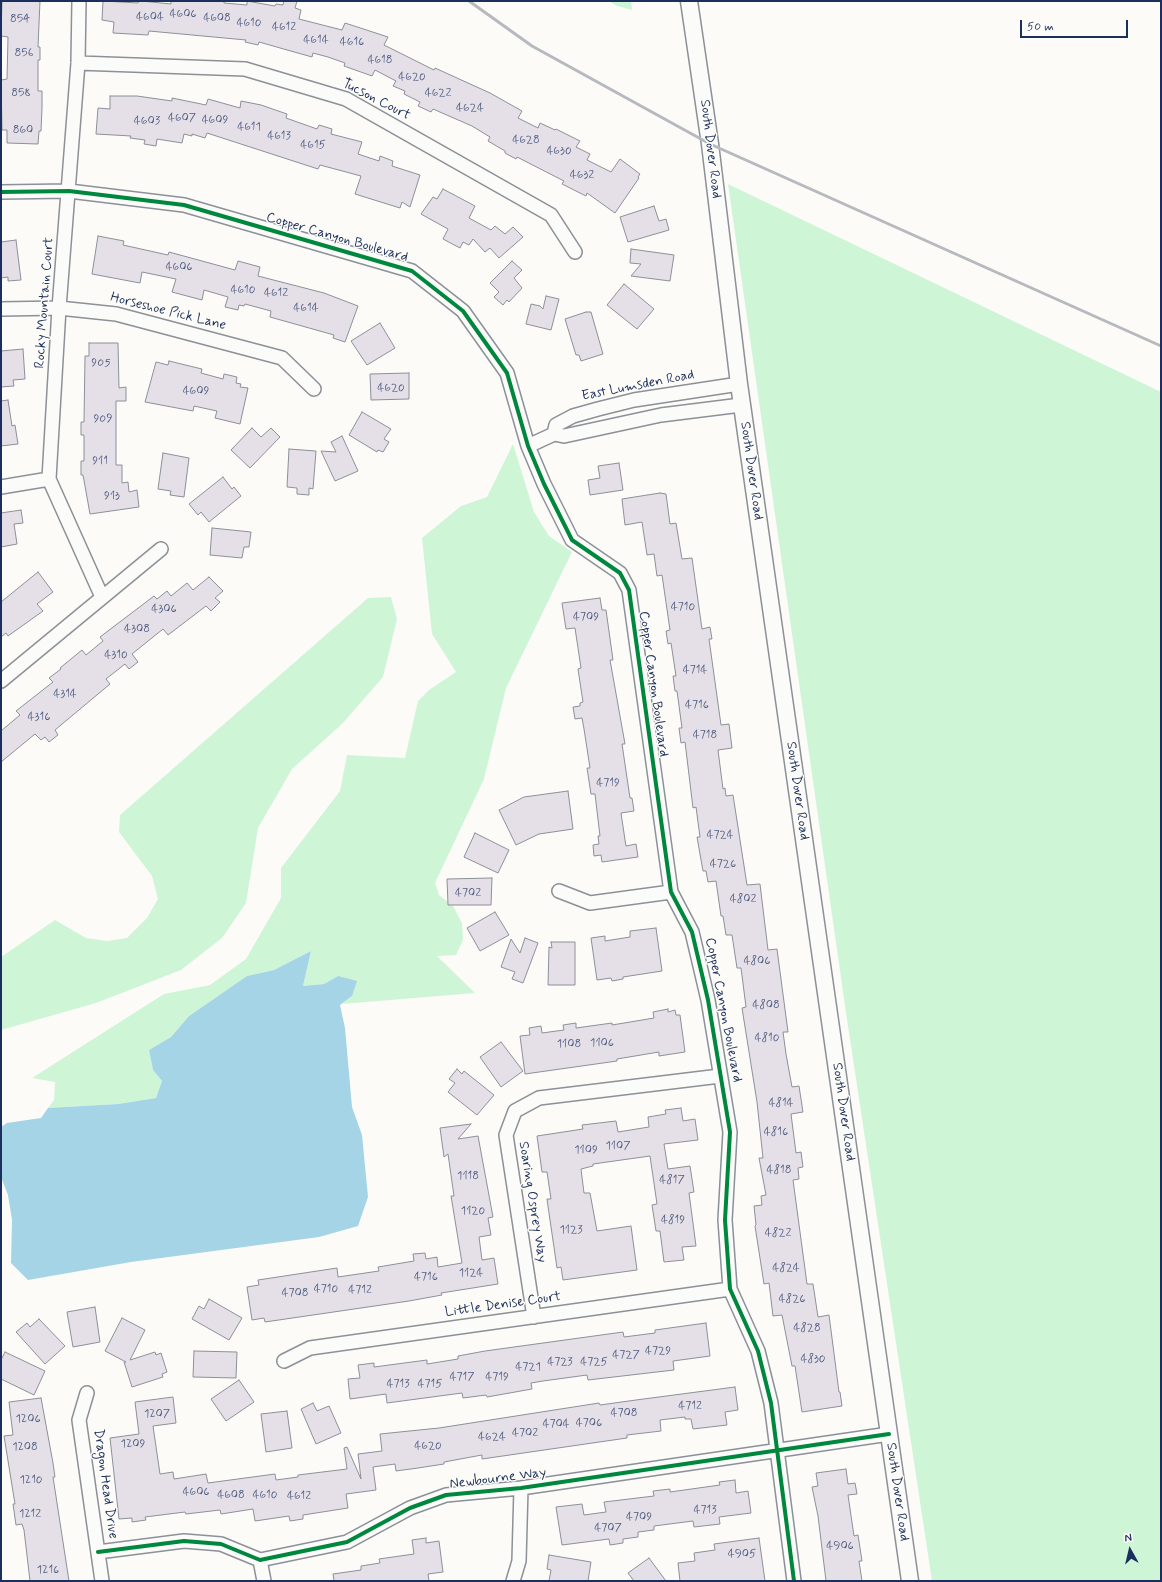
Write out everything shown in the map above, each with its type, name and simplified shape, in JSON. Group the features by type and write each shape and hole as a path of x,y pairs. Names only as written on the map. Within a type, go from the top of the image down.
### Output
{"street":[{"name":"Rocky Mountain Court","path":"79,1 78,63 59,308 49,479 102,597"},
{"name":"South Dover Road","path":"689,1 710,144 739,384 910,1581"},
{"name":"Tucson Court","path":"78,63 245,69 346,99 551,215 575,252"},
{"name":"Copper Canyon Boulevard","path":"1,192 69,191 184,205 412,271 463,311 507,373 528,446 544,484 572,540 620,573 629,590 671,892 692,932 708,1000 730,1132 725,1220 730,1289 758,1351 771,1403 794,1581"},
{"name":"Horseshoe Pick Lane","path":"1,309 59,308 116,314 282,358 314,389"},
{"name":"East Lumsden Road","path":"554,434 556,425 573,416 598,408 634,400 739,384"},
{"name":"East Lumsden Road","path":"528,446 554,434 564,436 661,415 742,405"},
{"path":"1,488 49,479"},
{"path":"1,681 161,549"},
{"path":"559,891 590,903 671,892"},
{"name":"Soaring Osprey Way","path":"534,1317 506,1135 515,1111 540,1098 720,1076"},
{"name":"Little Denise Court","path":"284,1361 310,1348 730,1289"},
{"name":"Dragon Head Drive","path":"87,1393 79,1420 102,1581"},
{"name":"Newbourne Way","path":"260,1560 347,1542 410,1508 446,1496 521,1488 777,1452 889,1434"},
{"path":"513,1581 519,1561 521,1488"},
{"path":"98,1552 184,1542 221,1544 260,1560 264,1581"}],"green space":[{"path":"609,1 631,1 632,10 617,6"},
{"path":"728,184 1161,392 1161,1581 932,1581 845,1006"},
{"path":"513,444 534,512 549,536 572,552 506,688 484,779 435,883 439,895 453,906 462,923 463,940 456,955 437,956 475,993 342,1004 352,996 338,976 324,984 303,986 311,951 274,970 247,976 189,1016 171,1037 149,1050 153,1070 162,1081 156,1098 118,1104 48,1108 54,1100 55,1082 32,1078 164,994 210,985 246,959 281,898 281,868 340,791 347,755 405,758 418,701 429,690 456,672 432,634 422,538 461,506 487,497"},
{"path":"391,597 397,619 383,677 343,723 292,769 258,828 246,903 222,938 181,970 96,1003 1,1030 1,957 55,920 86,938 107,941 127,938 147,918 158,899 152,876 119,832 120,815 368,598"}],"water":[{"path":"311,951 303,986 324,984 338,976 357,981 352,996 340,1005 345,1028 352,1107 362,1135 368,1197 358,1226 319,1237 131,1262 28,1280 11,1263 12,1220 8,1195 1,1177 1,1127 7,1123 41,1118 48,1108 118,1104 156,1098 162,1081 153,1070 149,1050 171,1037 189,1016 247,976 274,970"}],"building":[{"path":"2,1 40,1 38,47 40,47 40,60 38,60 38,91 42,91 42,108 41,131 39,131 38,144 7,143 7,130 2,130 1,80 7,79 8,37 1,36"},
{"path":"103,1 138,3 141,1 171,4 171,1 224,1 224,3 247,5 247,1 275,6 276,4 283,5 284,1 297,1 295,8 301,10 299,19 342,30 345,23 388,37 384,45 434,70 435,68 490,93 522,111 518,118 538,128 540,123 580,141 576,147 590,154 587,160 611,172 620,159 640,174 638,177 639,178 615,213 587,193 586,196 562,184 564,181 517,157 516,159 505,153 505,151 488,141 490,137 472,126 433,109 431,112 418,106 420,102 404,94 405,91 393,86 396,81 375,70 372,76 344,66 345,63 328,57 313,53 312,57 259,42 258,45 245,42 246,40 149,31 148,35 113,33 114,22 102,20"},
{"path":"110,96 137,96 172,101 172,98 206,105 208,99 240,108 241,101 261,105 287,114 286,118 317,129 319,125 332,129 331,134 362,142 358,154 379,161 380,156 393,161 392,166 420,175 410,207 402,202 400,208 355,194 361,176 320,165 318,169 207,133 205,138 192,134 192,136 184,134 182,143 157,139 156,146 144,144 145,140 130,138 131,136 96,134 98,108 110,109"},
{"path":"443,189 475,206 469,218 491,230 495,226 505,234 513,227 523,237 499,258 490,248 485,252 473,239 469,245 463,242 460,248 443,239 448,229 421,214 433,197 437,199"},
{"path":"654,206 659,221 666,219 669,230 628,242 620,217"},
{"path":"98,236 124,241 123,245 168,255 169,252 235,270 238,261 260,267 258,276 324,293 358,306 345,342 333,338 334,335 270,317 271,311 245,304 244,306 239,305 238,310 225,307 228,297 204,290 202,300 172,292 176,279 142,272 140,283 92,274"},
{"path":"16,240 21,280 8,281 8,277 1,278 1,242"},
{"path":"631,249 674,255 670,281 631,276 641,264 630,263"},
{"path":"512,261 522,270 514,278 522,288 509,302 507,300 503,305 494,297 499,292 490,283"},
{"path":"624,284 654,309 637,329 607,305"},
{"path":"546,296 559,299 551,330 526,324 531,304 540,306 543,309"},
{"path":"586,312 591,312 603,354 581,361 579,355 576,355 565,319"},
{"path":"380,323 395,348 367,365 351,341"},
{"path":"89,343 118,343 119,388 126,387 126,401 116,401 116,465 122,465 122,483 128,482 129,492 137,490 139,507 90,514 83,475 81,475 81,461 84,461 84,435 81,435 81,422 84,422 85,356 89,356"},
{"path":"23,349 25,379 13,380 14,386 1,387 1,351"},
{"path":"169,361 202,369 201,373 223,379 224,374 237,377 236,383 241,384 240,387 248,388 240,424 215,418 217,411 194,406 193,411 145,402 156,362 168,365"},
{"path":"409,373 409,399 371,400 370,374"},
{"path":"8,400 12,426 15,425 18,444 1,446 1,401"},
{"path":"362,412 391,429 384,439 389,442 383,452 378,450 377,452 349,435"},
{"path":"252,428 261,437 271,428 280,437 250,468 231,450"},
{"path":"342,436 358,471 335,481 321,451 336,452 331,442"},
{"path":"289,449 316,451 313,489 309,488 309,495 297,494 297,488 287,487"},
{"path":"163,453 189,458 184,497 170,495 171,491 158,489"},
{"path":"619,463 623,490 590,495 588,480 600,478 598,466"},
{"path":"223,477 232,489 234,487 241,496 209,522 201,512 198,515 189,504"},
{"path":"660,493 666,494 670,524 676,523 682,559 692,558 702,629 710,627 712,639 709,639 721,725 729,724 732,748 718,750 723,789 725,788 726,796 733,795 747,885 760,884 768,950 777,949 788,1032 783,1032 786,1054 792,1087 799,1086 803,1112 791,1114 796,1153 801,1152 803,1167 798,1168 799,1179 793,1180 807,1284 813,1284 818,1317 829,1315 842,1406 802,1412 795,1366 792,1366 782,1315 773,1316 769,1283 764,1284 755,1226 754,1206 762,1205 761,1196 766,1195 759,1158 763,1158 757,1102 742,1008 746,1007 741,968 737,968 732,935 726,935 723,916 721,916 716,881 708,882 706,871 703,871 697,837 700,837 696,807 693,808 685,742 681,743 679,728 682,728 677,691 675,691 673,676 676,676 671,643 668,644 666,631 670,630 662,575 657,576 654,554 647,555 642,522 625,525 622,499"},
{"path":"21,510 23,523 14,524 17,544 1,547 1,513"},
{"path":"212,528 251,532 249,547 244,547 242,558 210,555"},
{"path":"38,572 53,592 37,604 43,611 8,636 6,633 1,637 1,602"},
{"path":"209,577 223,591 215,598 220,602 211,611 206,606 168,635 163,629 132,654 138,662 129,669 125,664 106,679 110,684 55,730 58,735 49,742 45,737 41,740 35,734 1,762 1,731 20,715 16,711 53,682 49,678 61,669 60,668 82,650 86,655 103,641 100,637 154,596 157,599 167,591 171,596 187,583 193,590"},
{"path":"600,598 602,610 606,610 613,660 610,660 625,744 622,744 630,798 632,798 634,811 621,813 626,846 636,844 638,857 602,862 601,855 594,856 593,845 599,844 598,836 600,836 595,794 591,794 587,768 590,768 582,718 575,719 573,707 580,706 580,703 583,702 578,669 581,668 575,628 566,629 562,603"},
{"path":"568,791 573,829 539,834 516,845 499,810 524,797"},
{"path":"475,833 509,850 498,873 464,857"},
{"path":"492,878 491,905 448,905 447,879"},
{"path":"495,912 509,935 480,951 467,928"},
{"path":"656,928 662,971 623,977 623,979 612,981 611,978 597,980 591,938 605,936 605,941 630,937 630,931"},
{"path":"525,938 538,943 523,983 512,979 515,972 501,967 511,939 520,953"},
{"path":"551,942 575,942 575,985 548,985 549,947 552,948"},
{"path":"668,1009 668,1012 675,1010 676,1015 680,1015 685,1052 659,1056 659,1052 617,1059 617,1061 525,1074 520,1036 530,1035 529,1028 541,1026 542,1033 564,1030 563,1025 576,1023 576,1028 612,1023 612,1025 654,1018 653,1012"},
{"path":"501,1042 523,1071 501,1087 480,1057"},
{"path":"457,1069 462,1074 464,1071 494,1095 477,1115 448,1092 455,1083 449,1079"},
{"path":"681,1108 683,1121 695,1119 698,1140 664,1144 668,1169 690,1166 694,1192 689,1193 696,1246 682,1247 684,1260 664,1262 660,1231 656,1231 652,1205 657,1204 650,1156 593,1164 593,1166 581,1169 584,1193 590,1193 597,1231 631,1226 637,1270 563,1280 561,1267 557,1268 547,1199 551,1199 547,1172 542,1172 537,1136 583,1129 582,1125 616,1121 618,1132 649,1127 648,1117 666,1114 665,1110"},
{"path":"471,1124 458,1139 478,1136 493,1217 488,1218 491,1235 479,1237 482,1260 494,1258 498,1284 441,1293 442,1295 409,1301 265,1322 264,1318 252,1320 247,1287 259,1285 258,1280 337,1268 338,1277 379,1271 378,1267 414,1261 413,1254 425,1253 426,1259 437,1257 438,1267 462,1263 451,1196 454,1196 448,1154 444,1157 440,1128"},
{"path":"209,1299 242,1318 229,1340 192,1319 199,1306 204,1309"},
{"path":"95,1307 100,1342 73,1347 67,1312"},
{"path":"122,1318 145,1330 130,1360 155,1352 156,1355 161,1353 167,1372 162,1374 163,1377 132,1387 124,1362 126,1362 105,1351"},
{"path":"39,1319 65,1346 45,1364 16,1332 27,1323 30,1327"},
{"path":"706,1323 710,1356 673,1361 674,1370 588,1380 587,1375 543,1381 531,1383 532,1389 487,1397 486,1395 463,1398 462,1393 387,1403 386,1394 350,1399 348,1379 360,1378 358,1365 374,1363 374,1367 427,1360 427,1364 458,1359 458,1356 485,1351 623,1332 624,1337 655,1333 655,1330"},
{"path":"194,1351 237,1352 236,1378 193,1377"},
{"path":"5,1352 45,1371 34,1395 1,1379 1,1360"},
{"path":"239,1380 254,1402 226,1421 211,1399"},
{"path":"735,1387 738,1410 725,1412 727,1425 693,1429 691,1419 685,1419 685,1417 660,1420 661,1431 627,1435 627,1438 482,1459 482,1455 444,1462 444,1464 396,1471 395,1464 373,1467 376,1490 346,1494 348,1508 303,1515 303,1519 290,1521 289,1516 255,1521 253,1509 221,1514 220,1510 186,1514 185,1512 145,1517 146,1520 132,1522 132,1518 119,1519 110,1438 139,1434 135,1402 173,1397 176,1423 153,1426 160,1474 173,1472 174,1479 206,1474 208,1483 275,1474 276,1480 298,1477 298,1475 347,1469 344,1448 347,1447 361,1479 358,1454 382,1451 380,1434 439,1428 599,1403 600,1405"},
{"path":"41,1398 53,1463 55,1477 53,1477 69,1581 30,1581 24,1530 22,1524 16,1525 13,1504 15,1504 4,1436 13,1435 9,1402"},
{"path":"313,1403 317,1411 329,1406 341,1433 316,1444 301,1409"},
{"path":"287,1411 292,1448 266,1452 261,1414"},
{"path":"846,1469 848,1484 855,1483 857,1494 848,1495 854,1536 858,1535 862,1561 859,1561 862,1581 826,1581 818,1516 812,1487 818,1486 816,1473"},
{"path":"735,1480 736,1493 748,1491 751,1513 719,1517 720,1524 694,1527 693,1521 654,1526 654,1530 638,1532 638,1537 623,1539 623,1543 610,1545 609,1539 562,1545 556,1507 582,1504 584,1515 606,1512 604,1502 654,1496 653,1491 670,1489 670,1492 720,1485 719,1482"},
{"path":"426,1538 426,1543 439,1541 443,1572 428,1574 429,1581 334,1581 333,1574 361,1570 361,1566 380,1563 379,1559 414,1554 412,1540"},
{"path":"759,1538 765,1581 680,1581 678,1563 695,1561 694,1553 715,1550 714,1544"},
{"path":"549,1555 591,1562 588,1581 549,1581 551,1570 547,1569"},
{"path":"649,1558 666,1581 634,1581 628,1573"}],"railway":[{"path":"469,1 532,46 710,144 1161,346"}],"cycle path":[{"path":"1,192 69,191 184,205 412,271 463,311 507,373 528,446 544,484 572,540 620,573 629,590 671,892 692,932 708,1000 730,1132 725,1220 730,1289 758,1351 771,1403 794,1581"},
{"path":"98,1552 184,1541 221,1544 260,1560 347,1542 410,1508 446,1495 521,1488 889,1434"}]}
